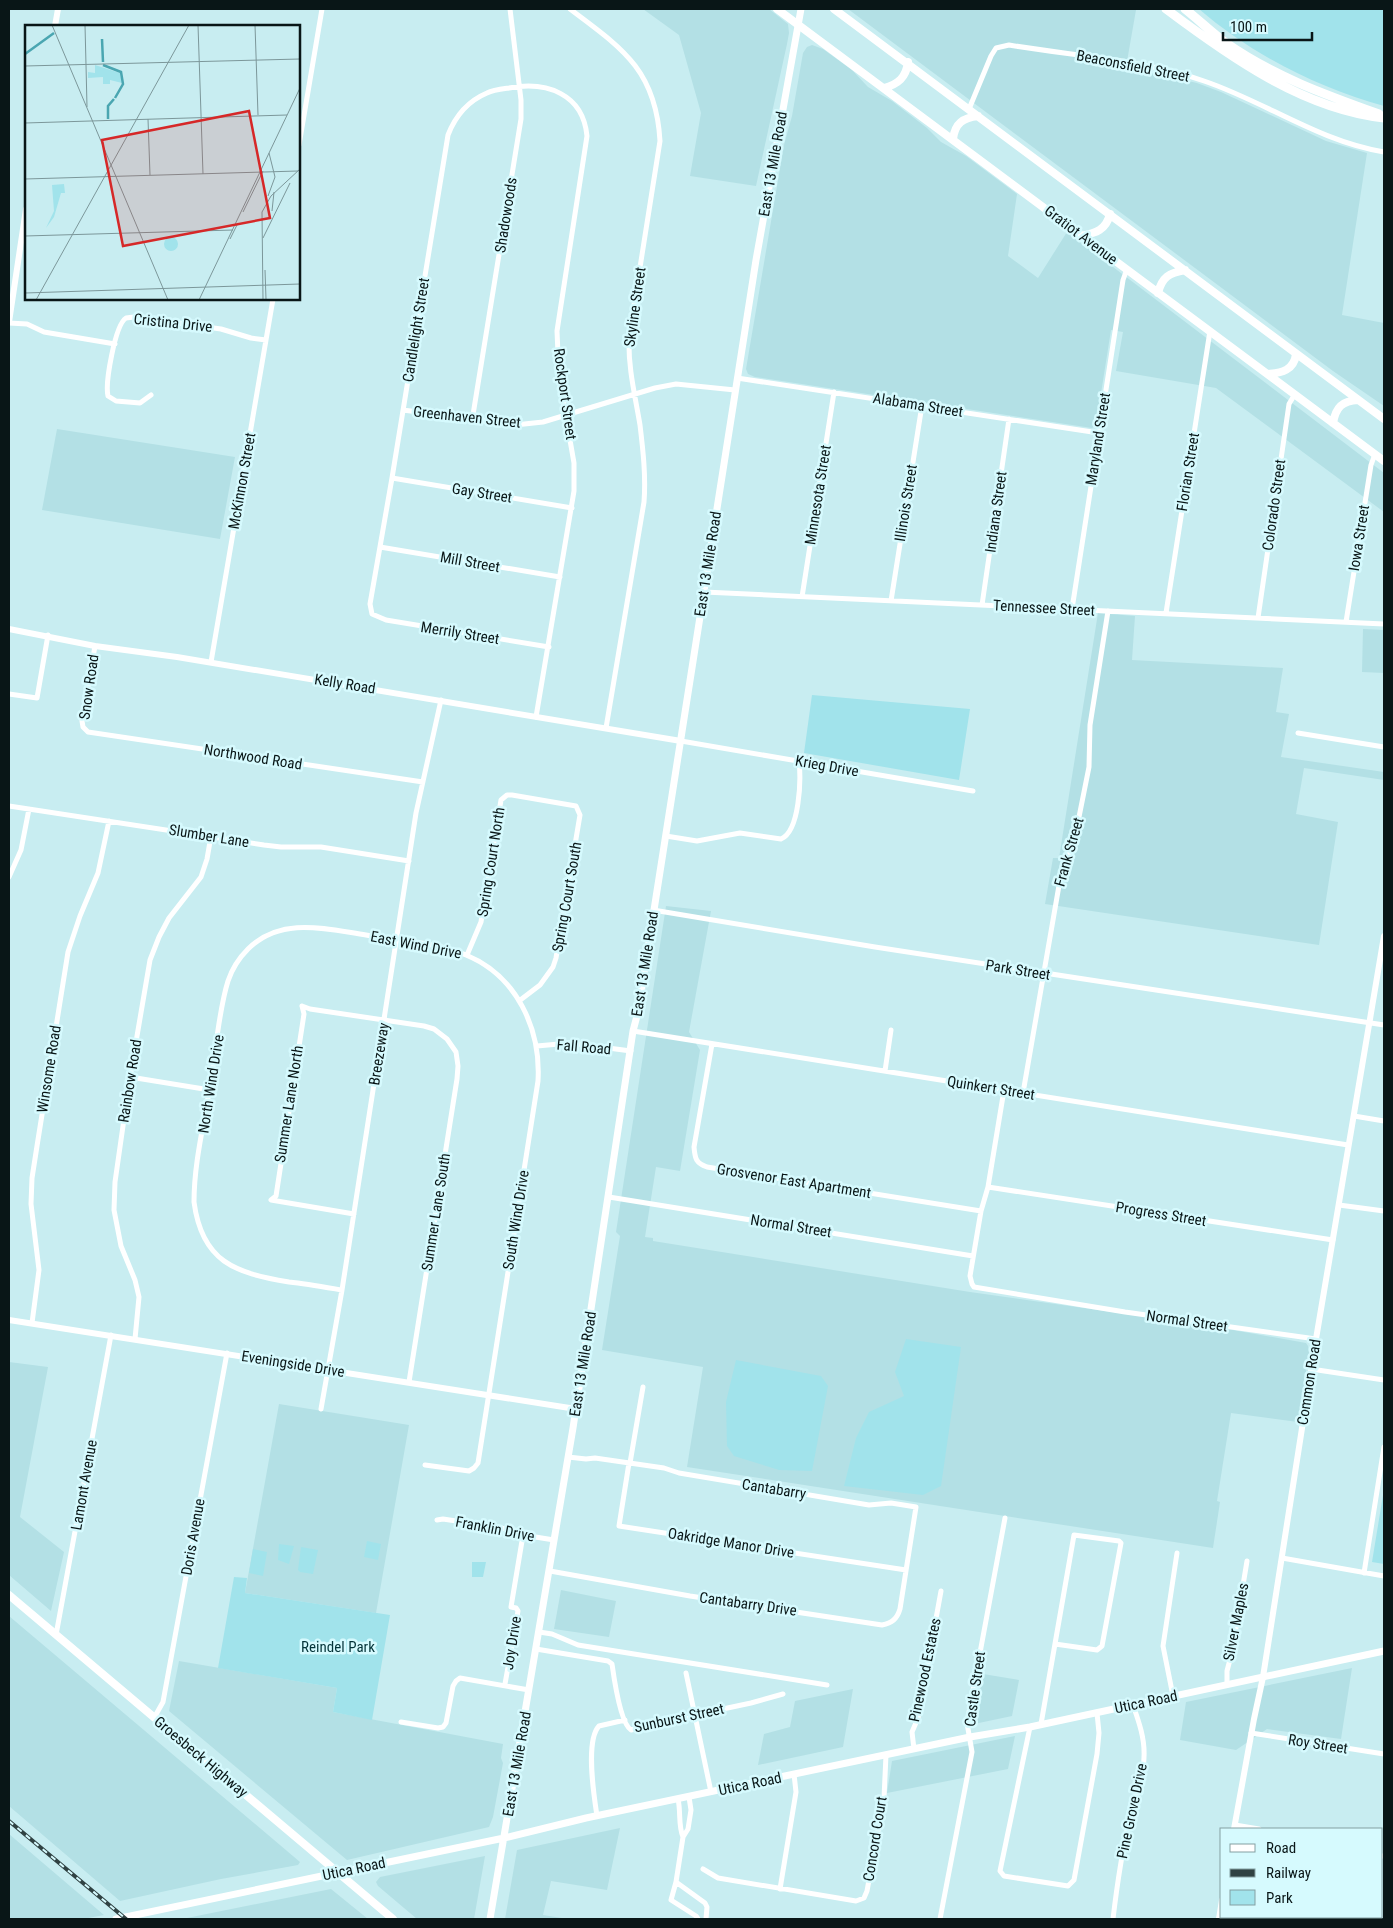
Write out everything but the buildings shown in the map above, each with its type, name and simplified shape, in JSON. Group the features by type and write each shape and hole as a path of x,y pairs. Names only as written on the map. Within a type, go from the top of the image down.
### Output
{"highway":[{"path":"1166,9 1239,60 1286,87 1324,103 1360,115 1384,117"},
{"path":"1186,9 1226,43 1276,72 1318,92 1384,117"}],"main road":[{"name":"Gratiot Avenue","path":"777,9 1384,461"},
{"name":"East 13 Mile Road","path":"490,1919 576,1409 756,260 801,9"},
{"path":"834,9 908,62 1384,419"},
{"path":"884,88 897,83 902,78 907,69 908,62"},
{"path":"953,139 955,128 960,121 978,116"},
{"path":"1081,236 1101,230 1107,224 1110,214"},
{"path":"1158,293 1166,276 1185,270"},
{"path":"1268,374 1279,373 1289,369 1294,362 1296,354"},
{"path":"1333,423 1334,415 1339,405 1350,400 1358,400"},
{"name":"Groesbeck Highway","path":"9,1594 393,1919"},
{"name":"Utica Road","path":"116,1919 504,1838 794,1774 970,1737 1030,1727 1384,1651"}],"street":[{"path":"55,25 58,9"},
{"path":"300,139 322,9"},
{"name":"Shadowoods","path":"472,421 521,119 510,9"},
{"name":"Skyline Street","path":"570,9 614,42 632,60 648,87 659,126 658,156 629,337 628,358 643,455 644,502 606,728"},
{"name":"Beaconsfield Street","path":"969,109 990,56 996,48 1009,46 1148,66 1191,76 1221,87 1329,138 1365,149 1384,152"},
{"name":"Candlelight Street","path":"372,614 371,598 448,135 457,117 478,98 487,92 519,86"},
{"name":"Rockport Street","path":"519,86 542,87 562,94 578,108 583,117 586,127 587,145 557,331 557,361 574,462 574,491 536,717"},
{"path":"25,214 12,283 9,322 27,324 44,332 115,344"},
{"name":"Maryland Street","path":"1072,609 1123,280 1127,269"},
{"name":"McKinnon Street","path":"211,662 273,300"},
{"name":"Cristina Drive","path":"151,395 140,403 116,401 108,396 107,387 115,344 122,322 131,317 221,329 251,338 266,340"},
{"name":"Florian Street","path":"1166,613 1210,331"},
{"name":"Alabama Street","path":"737,378 1099,433"},
{"name":"Greenhaven Street","path":"403,410 472,421 515,425 543,422 633,394 676,384 735,390"},
{"name":"Minnesota Street","path":"802,597 834,392"},
{"name":"Colorado Street","path":"1258,618 1289,404 1295,394"},
{"name":"Illinois Street","path":"891,601 922,406"},
{"name":"Indiana Street","path":"982,604 1009,419"},
{"name":"Iowa Street","path":"1346,622 1369,473 1375,454"},
{"name":"Gay Street","path":"392,478 572,508"},
{"name":"Mill Street","path":"380,547 560,577"},
{"name":"Tennessee Street","path":"704,592 1384,624"},
{"name":"Frank Street","path":"1023,1093 1060,874 1076,838 1089,767 1090,724 1108,611"},
{"name":"Merrily Street","path":"372,614 394,622 549,648"},
{"name":"Kelly Road","path":"9,629 48,635 95,646 211,662 681,741"},
{"path":"9,694 37,698 48,635"},
{"name":"Snow Road","path":"84,728 82,721 95,646"},
{"name":"Breezeway","path":"321,1409 342,1290 409,860 423,782 441,700"},
{"name":"Northwood Road","path":"84,728 88,732 423,782"},
{"path":"1298,733 1384,747"},
{"name":"Krieg Drive","path":"681,741 973,791"},
{"path":"666,836 697,841 740,833 784,838 790,830 796,814 800,784 799,762"},
{"name":"Spring Court South","path":"504,796 512,795 570,804 578,808 580,815 556,958 553,967 540,985 519,1001"},
{"name":"Spring Court North","path":"467,955 481,922 500,805 504,796"},
{"name":"Slumber Lane","path":"9,806 281,847 321,847 409,860"},
{"path":"9,877 21,850 29,809"},
{"name":"Winsome Road","path":"32,1323 40,1270 32,1204 32,1178 35,1154 68,952 80,916 98,873 109,821"},
{"name":"Rainbow Road","path":"135,1339 139,1298 121,1246 114,1210 115,1182 130,1077 150,960 159,936 170,918 201,877 207,859 211,836"},
{"name":"Park Street","path":"653,910 875,948 1384,1025"},
{"name":"East Wind Drive","path":"277,931 299,926 310,927 430,945 467,955 496,974 519,1001 532,1025 537,1046"},
{"name":"North Wind Drive","path":"277,931 257,942 249,949 230,975 225,991 194,1202 200,1229 216,1254 236,1269 254,1276 342,1290"},
{"name":"Common Road","path":"1234,1827 1263,1677 1311,1369 1384,936"},
{"name":"Summer Lane North","path":"354,1214 271,1200 276,1196 304,1014 302,1006 310,1009 384,1020"},
{"name":"Summer Lane South","path":"384,1020 434,1030 451,1043 458,1060 457,1079 409,1382"},
{"path":"885,1071 892,1030"},
{"name":"Quinkert Street","path":"634,1031 1348,1145"},
{"name":"Fall Road","path":"537,1046 570,1043 631,1052"},
{"name":"Grosvenor East Apartment","path":"712,1044 694,1147 694,1157 698,1164 981,1211"},
{"name":"South Wind Drive","path":"425,1465 465,1471 474,1468 478,1463 538,1081 537,1046"},
{"path":"130,1077 210,1090"},
{"path":"973,1256 981,1211 988,1187 1004,1090"},
{"path":"1354,1116 1384,1121"},
{"name":"Progress Street","path":"988,1187 1333,1240"},
{"name":"Normal Street","path":"609,1197 973,1256 970,1276 972,1284 978,1288 1125,1312 1316,1339"},
{"path":"1339,1205 1384,1212"},
{"name":"Eveningside Drive","path":"9,1320 576,1409"},
{"name":"Lamont Avenue","path":"56,1635 111,1335"},
{"name":"Doris Avenue","path":"154,1718 163,1702 227,1353"},
{"path":"1311,1369 1384,1380"},
{"path":"630,1463 643,1387"},
{"path":"1364,1573 1384,1447"},
{"name":"Cantabarry","path":"568,1457 664,1468 679,1473 870,1505 891,1503 916,1507 906,1570"},
{"name":"Oakridge Manor Drive","path":"630,1463 619,1526 906,1570"},
{"name":"Castle Street","path":"940,1919 972,1752 967,1723 1005,1518"},
{"name":"Franklin Drive","path":"437,1520 444,1519 502,1528 523,1535 554,1540"},
{"name":"Joy Drive","path":"505,1684 518,1611 516,1608 511,1607 523,1535"},
{"path":"1041,1724 1074,1535 1119,1541 1121,1543 1102,1646 1097,1650 1055,1644"},
{"path":"1173,1696 1162,1646 1178,1553"},
{"path":"1282,1558 1384,1576"},
{"name":"Silver Maples","path":"1227,1684 1227,1671 1247,1561"},
{"name":"Cantabarry Drive","path":"550,1570 690,1596 882,1625 890,1623 899,1614 906,1570"},
{"name":"Pinewood Estates","path":"914,1749 912,1728 918,1718 941,1590"},
{"path":"539,1632 552,1634 578,1645 827,1685"},
{"name":"Sunburst Street","path":"536,1649 612,1664 620,1709 628,1729 631,1730 695,1717 704,1713 783,1694"},
{"path":"686,1673 711,1792"},
{"path":"401,1722 438,1728 443,1727 446,1723 453,1686 460,1678 505,1684 529,1690"},
{"name":"Pine Grove Drive","path":"1113,1919 1118,1876 1144,1757 1140,1725 1133,1705"},
{"path":"1030,1727 1000,1871 1004,1876 1068,1886 1074,1880 1097,1754 1099,1733 1097,1713"},
{"path":"598,1816 593,1792 592,1744 594,1736 597,1728 602,1725 626,1720"},
{"name":"Roy Street","path":"1251,1733 1384,1754"},
{"name":"Concord Court","path":"703,1869 718,1878 856,1901 864,1898 867,1891 884,1798 886,1755"},
{"path":"780,1889 796,1792 794,1774"},
{"path":"689,1797 691,1810 688,1830 683,1837 676,1882 671,1900 698,1919"},
{"path":"678,1799 681,1813 679,1829 683,1837"},
{"path":"1234,1827 1246,1828"},
{"path":"676,1882 705,1903 707,1907 706,1919"}],"shaded area":[{"path":"643,9 769,9 788,24 787,44 756,186 690,176 701,113 679,35"},
{"path":"848,9 1134,9 1136,10 1126,67 1197,83 1221,92 1326,141 1367,153 1342,315 1384,323 1384,406 1333,371"},
{"path":"812,45 823,49 852,70 868,87 892,101 927,128 941,142 966,156 1017,194 1008,256 1038,278 1067,232 1384,473 1384,512 1216,388 1116,371 1123,332 1111,330 1096,425 1092,428 755,377 748,374 746,369 784,145 792,116 803,53 807,47"},
{"path":"57,429 235,457 220,539 42,510"},
{"path":"1098,613 1135,616 1132,660 1283,668 1276,712 1289,714 1281,757 1384,772 1384,780 1304,768 1296,814 1338,822 1319,945 1045,904 1053,858 1059,858"},
{"path":"1363,629 1384,630 1384,673 1362,672"},
{"path":"666,906 711,911 689,1032 700,1050 680,1171 656,1167 645,1237 653,1238 653,1241 970,1292 1205,1325 1306,1343 1309,1353 1298,1422 1231,1413 1217,1501 1220,1502 1213,1548 687,1467 703,1367 602,1350 620,1236 616,1232"},
{"path":"9,1362 48,1367 20,1517 64,1552 51,1611 9,1575"},
{"path":"279,1404 409,1425 376,1613 245,1593"},
{"path":"561,1590 616,1601 609,1637 554,1629"},
{"path":"9,1616 300,1862 298,1865 221,1879 120,1901 9,1806"},
{"path":"179,1661 337,1688 333,1712 503,1744 501,1758 503,1763 493,1817 489,1827 347,1860 169,1711"},
{"path":"1352,1668 1341,1739 1267,1729 1236,1750 1180,1740 1186,1702"},
{"path":"983,1674 1019,1680 1012,1716 974,1724"},
{"path":"853,1689 843,1747 758,1765 764,1734 790,1727 795,1701"},
{"path":"1015,1736 1008,1769 887,1793 892,1761"},
{"path":"620,1828 607,1890 551,1881 543,1915 568,1919 505,1919 517,1850"},
{"path":"9,1834 104,1915 83,1919 9,1919"},
{"path":"485,1856 474,1919 417,1919 378,1886 376,1882 380,1877"},
{"path":"331,1889 368,1919 182,1919"}],"green space":[{"path":"1199,9 1384,9 1384,106 1335,90 1286,68 1241,41"},
{"path":"812,695 970,709 959,780 804,753"},
{"path":"906,1339 961,1347 941,1486 923,1495 844,1486 856,1438 869,1412 904,1396 895,1372"},
{"path":"736,1360 821,1376 828,1386 812,1471 779,1470 734,1456 727,1446 726,1402"},
{"path":"1384,1489 1384,1564 1372,1562"},
{"path":"367,1541 381,1544 378,1560 364,1557"},
{"path":"279,1544 294,1546 289,1564 278,1560"},
{"path":"301,1547 318,1550 313,1574 298,1570"},
{"path":"253,1549 267,1552 263,1576 249,1573"},
{"path":"472,1562 486,1562 483,1577 472,1577"},
{"name":"Reindel Park","path":"234,1577 247,1578 245,1593 390,1615 372,1720 333,1712 337,1688 218,1668"}],"railway":[{"path":"9,1821 126,1919"}]}
